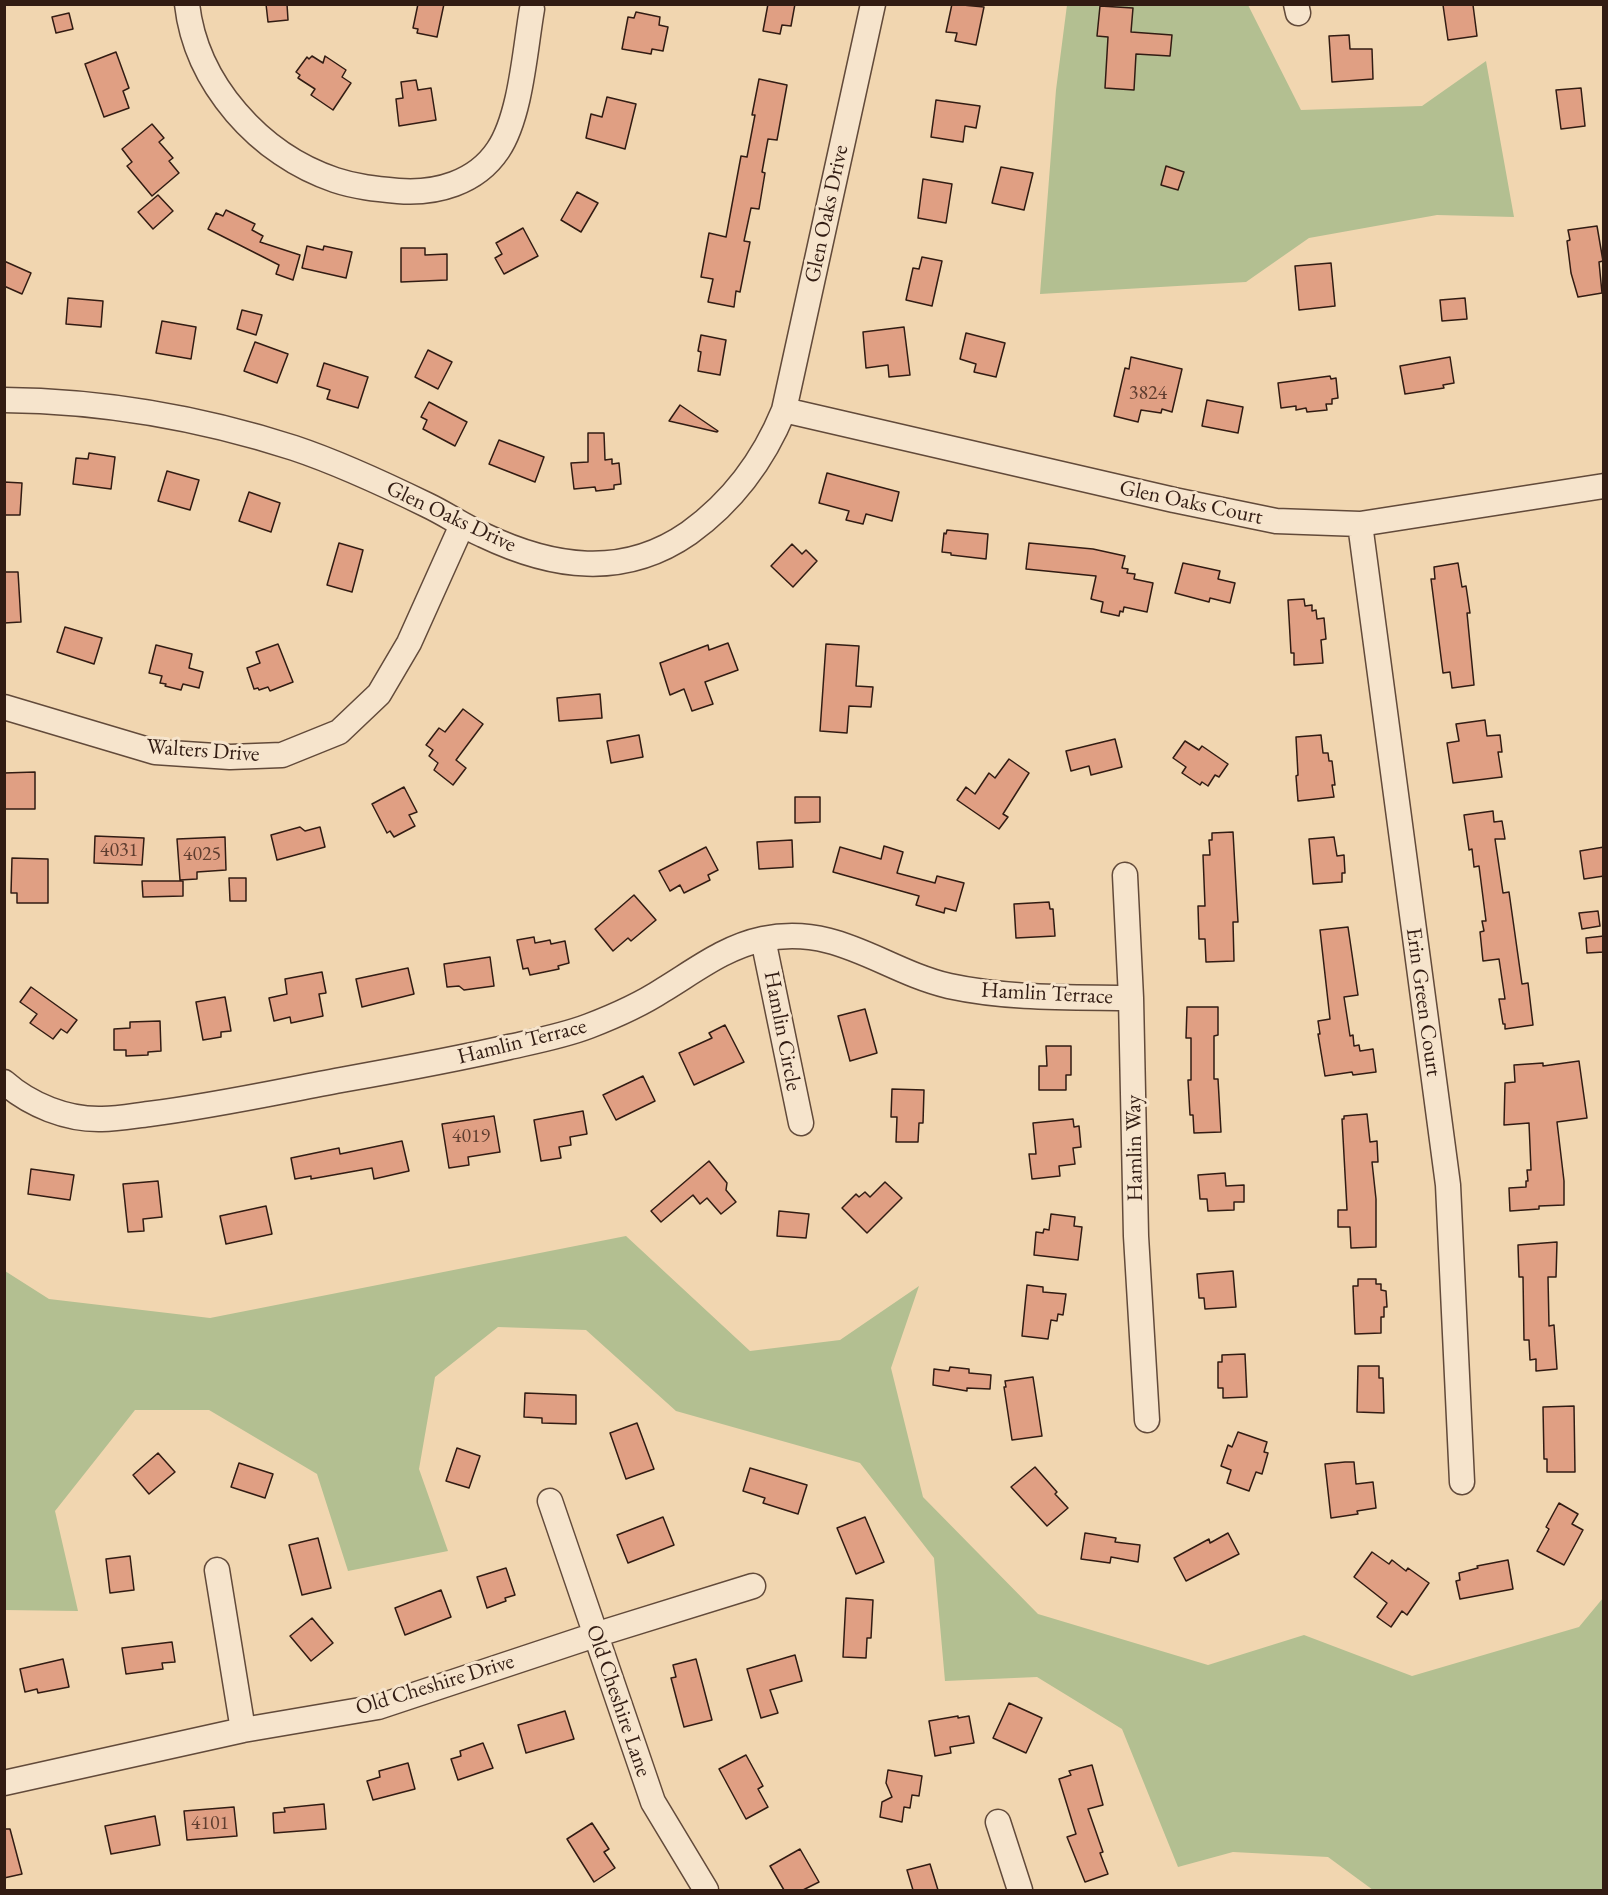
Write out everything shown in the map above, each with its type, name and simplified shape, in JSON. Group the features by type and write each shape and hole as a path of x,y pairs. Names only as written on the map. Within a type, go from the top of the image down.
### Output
{"street":[{"path":"187,4 196,48 209,76 226,101 251,128 279,151 310,170 335,180 368,188 408,192 442,189 466,179 484,166 499,150 517,101 532,9"},
{"name":"Glen Oaks Drive","path":"4,400 105,407 182,419 295,448 355,472 512,547 549,558 577,563 604,564 630,561 655,552 704,522 728,500 756,464 773,437 784,410 873,4"},
{"name":"Glen Oaks Court","path":"784,410 1174,500 1276,521 1360,524 1604,486"},
{"name":"Erin Green Court","path":"1360,524 1448,1185 1462,1482"},
{"name":"Walters Drive","path":"4,707 155,752 230,757 282,755 339,732 379,694 409,643 462,525"},
{"name":"Hamlin Way","path":"1125,875 1131,998 1136,1236 1146,1420"},
{"name":"Hamlin Terrace","path":"4,1082 31,1101 55,1112 81,1118 102,1119 181,1110 473,1055 561,1036 621,1013 704,963 734,948 763,939 789,936 823,939 866,952 907,972 936,982 992,994 1131,998"},
{"name":"Hamlin Circle","path":"763,939 801,1123"},
{"name":"Old Cheshire Lane","path":"550,1501 653,1802 706,1890"},
{"path":"217,1570 243,1730"},
{"name":"Old Cheshire Drive","path":"4,1784 243,1730 378,1707 595,1635 753,1586"},
{"path":"998,1822 1020,1890"}],"green space":[{"path":"1067,5 1248,5 1301,110 1422,106 1486,61 1514,217 1437,215 1309,238 1246,282 1040,294 1056,90"},
{"path":"626,1236 750,1351 840,1340 919,1286 891,1368 923,1497 1038,1614 1208,1665 1304,1635 1412,1676 1579,1627 1603,1598 1603,1890 1373,1890 1328,1857 1233,1852 1178,1867 1122,1729 1037,1677 945,1681 934,1558 860,1463 676,1411 586,1330 498,1327 435,1377 419,1469 448,1551 348,1571 317,1474 209,1410 135,1410 55,1511 78,1611 5,1610 5,1271 49,1299 210,1318"}],"building":[{"path":"266,4 287,4 288,20 268,22"},
{"path":"418,4 444,4 437,37 417,33 418,29 413,28"},
{"path":"768,4 795,4 791,26 782,25 780,34 763,31"},
{"path":"952,4 984,7 976,45 955,41 957,33 946,32"},
{"path":"1443,5 1473,5 1477,36 1448,40"},
{"path":"1100,6 1133,8 1131,32 1172,35 1170,56 1136,54 1134,90 1105,88 1108,37 1097,36"},
{"path":"636,12 660,17 659,25 668,27 663,51 652,49 651,54 622,49 628,17 634,18"},
{"path":"69,13 73,29 56,33 52,17"},
{"path":"1349,35 1350,49 1372,49 1373,79 1332,82 1329,36"},
{"path":"116,52 129,88 123,91 129,108 104,117 85,64"},
{"path":"312,56 323,63 325,56 346,70 342,77 351,83 333,110 311,95 315,89 298,78 300,75 296,72 307,57 309,59"},
{"path":"759,79 787,85 777,140 768,139 759,209 751,208 744,241 750,242 740,292 736,291 734,307 708,302 713,279 701,277 709,233 726,237 741,156 747,157"},
{"path":"416,80 418,90 431,88 436,120 399,126 396,99 403,98 401,82"},
{"path":"1581,88 1585,126 1561,129 1556,90"},
{"path":"607,97 636,104 625,149 586,138 591,114 602,117"},
{"path":"936,100 980,106 976,128 965,126 963,142 931,137"},
{"path":"152,124 164,138 159,142 173,158 169,161 179,173 152,196 127,166 132,162 122,149"},
{"path":"1166,166 1184,172 1178,190 1161,185"},
{"path":"1001,167 1033,173 1024,210 992,203"},
{"path":"923,179 952,184 946,223 918,218"},
{"path":"577,192 598,203 581,232 561,220"},
{"path":"158,195 173,211 153,229 138,212"},
{"path":"226,210 255,224 252,230 263,236 260,242 300,255 293,280 276,274 279,265 208,229 216,213 223,216"},
{"path":"1597,226 1603,261 1599,262 1602,293 1578,297 1571,273 1568,230"},
{"path":"523,228 538,256 504,274 495,258 502,254 496,243"},
{"path":"307,246 323,250 324,246 352,252 346,278 302,268"},
{"path":"401,248 425,248 425,255 447,254 447,280 401,282"},
{"path":"922,257 942,261 932,306 906,300 913,268 919,269"},
{"path":"4,261 31,273 22,294 4,286"},
{"path":"1331,263 1335,306 1299,310 1295,266"},
{"path":"68,298 103,301 101,327 66,324"},
{"path":"1465,298 1467,319 1442,321 1440,300"},
{"path":"242,310 262,315 256,335 237,329"},
{"path":"162,321 196,327 191,359 156,353"},
{"path":"904,327 910,375 889,377 888,365 866,368 863,332"},
{"path":"966,333 1005,343 996,377 974,372 976,364 960,359"},
{"path":"701,335 726,340 720,375 698,371"},
{"path":"255,342 288,354 277,383 244,371"},
{"path":"428,350 452,362 438,389 415,377"},
{"path":"1131,357 1182,369 1172,412 1162,409 1161,413 1141,410 1138,422 1114,416 1125,368 1129,369"},
{"path":"1450,357 1454,383 1443,385 1444,388 1405,394 1400,366"},
{"path":"324,363 368,377 358,408 327,399 330,390 317,386"},
{"path":"1330,376 1331,379 1336,378 1338,398 1332,399 1332,404 1326,404 1327,410 1307,412 1306,408 1296,410 1296,406 1281,408 1278,383"},
{"path":"1207,400 1243,407 1238,433 1202,426"},
{"path":"429,402 467,422 455,446 423,429 427,420 421,417"},
{"path":"680,405 718,431 669,421"},
{"path":"588,433 604,433 605,460 612,459 612,464 619,463 621,484 614,485 614,489 596,491 595,487 574,489 571,463 588,462"},
{"path":"499,440 544,457 535,482 489,464"},
{"path":"89,453 115,457 111,489 73,484 76,458 88,459"},
{"path":"167,471 199,480 190,510 158,501"},
{"path":"827,473 899,492 892,521 866,514 863,524 846,520 849,511 819,503"},
{"path":"4,482 22,483 20,515 4,515"},
{"path":"249,492 280,503 271,532 239,521"},
{"path":"947,530 988,534 986,559 942,552 944,533 946,534"},
{"path":"339,543 363,550 352,592 327,585"},
{"path":"1029,543 1093,549 1125,556 1122,568 1128,569 1127,573 1135,574 1134,579 1153,583 1147,612 1124,607 1119,616 1101,612 1103,602 1091,599 1096,576 1026,569"},
{"path":"792,544 802,554 806,550 817,561 793,587 771,566"},
{"path":"1183,563 1220,571 1218,579 1235,583 1230,603 1210,598 1209,602 1175,593"},
{"path":"1458,563 1462,587 1466,586 1470,613 1467,613 1474,685 1452,688 1450,672 1443,673 1431,579 1435,579 1434,567"},
{"path":"4,572 18,572 21,622 4,623"},
{"path":"1304,599 1305,606 1312,605 1312,611 1316,610 1317,619 1324,618 1326,639 1321,640 1323,663 1294,665 1294,653 1291,653 1288,600"},
{"path":"65,627 102,638 94,664 57,652"},
{"path":"728,643 738,670 705,682 713,704 692,711 684,689 670,695 660,663 708,645 709,650"},
{"path":"278,644 293,682 270,691 268,687 254,689 247,668 260,663 256,652"},
{"path":"826,644 859,646 856,686 873,687 871,707 849,706 847,733 820,731"},
{"path":"156,645 192,654 189,668 203,672 199,688 183,684 181,690 165,686 166,684 160,683 162,676 149,673"},
{"path":"600,694 602,718 559,721 557,698"},
{"path":"463,709 483,724 456,760 466,768 453,785 434,770 438,763 429,756 433,750 426,745 439,728 445,732"},
{"path":"1485,720 1487,736 1500,735 1502,752 1498,752 1502,777 1453,783 1447,743 1459,741 1456,724"},
{"path":"639,735 643,757 611,763 607,741"},
{"path":"1321,735 1323,753 1328,753 1329,761 1332,761 1334,797 1298,801 1296,737"},
{"path":"1115,739 1122,767 1091,775 1089,766 1071,771 1066,751"},
{"path":"1185,741 1199,750 1202,746 1228,764 1219,777 1215,775 1208,786 1202,782 1200,785 1182,773 1186,767 1173,758"},
{"path":"1009,759 1029,773 1003,814 1008,817 999,829 957,800 966,787 975,794 989,773 995,778"},
{"path":"35,772 35,809 4,809 4,773"},
{"path":"404,787 417,812 409,815 415,826 394,837 390,831 387,833 372,804"},
{"path":"795,797 820,797 820,822 795,823"},
{"path":"1493,811 1494,822 1502,821 1505,839 1495,839 1503,893 1509,892 1522,984 1528,983 1533,1025 1505,1029 1499,999 1505,999 1499,959 1483,961 1480,932 1484,931 1482,921 1486,921 1479,866 1474,867 1472,849 1469,850 1464,815"},
{"path":"300,827 305,831 320,827 325,847 277,860 271,835"},
{"path":"1233,832 1238,922 1233,922 1234,961 1206,962 1205,939 1199,939 1198,906 1205,906 1203,855 1210,855 1209,840 1212,840 1212,833"},
{"path":"95,836 144,838 142,865 94,863"},
{"path":"225,837 226,870 197,872 197,879 180,880 177,839"},
{"path":"1334,837 1337,856 1344,855 1345,873 1342,873 1342,882 1313,884 1309,839"},
{"path":"792,840 793,867 759,869 757,842"},
{"path":"884,846 903,852 897,873 935,883 937,876 964,883 956,911 945,908 944,913 916,905 919,896 833,872 840,847 881,859"},
{"path":"706,847 718,870 708,875 710,880 684,893 680,885 670,891 659,871"},
{"path":"1604,847 1604,876 1584,879 1580,851"},
{"path":"12,858 48,859 48,903 17,903 17,893 11,893"},
{"path":"229,878 246,878 246,901 230,901"},
{"path":"142,881 183,881 183,896 143,897"},
{"path":"634,895 656,920 631,941 628,938 613,951 595,929"},
{"path":"1049,902 1050,909 1053,909 1055,936 1016,938 1014,904"},
{"path":"1598,911 1600,926 1582,929 1579,913"},
{"path":"1348,927 1358,995 1344,997 1350,1036 1353,1035 1354,1046 1359,1045 1360,1051 1373,1049 1376,1072 1353,1075 1352,1072 1325,1076 1318,1021 1330,1019 1320,930"},
{"path":"1604,936 1604,952 1587,953 1586,938"},
{"path":"534,937 535,943 550,940 551,944 565,941 569,963 558,966 559,969 530,975 528,968 523,969 517,940"},
{"path":"490,957 494,986 464,990 459,986 447,987 444,964"},
{"path":"408,968 414,994 362,1007 356,979"},
{"path":"322,972 326,993 319,994 323,1016 291,1023 290,1017 274,1021 269,998 287,994 285,979"},
{"path":"31,987 77,1020 67,1033 61,1029 53,1039 30,1023 37,1014 20,1002"},
{"path":"225,997 231,1031 221,1032 221,1037 203,1040 196,1002"},
{"path":"1187,1007 1218,1007 1218,1035 1214,1036 1214,1079 1218,1079 1221,1132 1194,1133 1193,1115 1190,1115 1188,1080 1191,1080 1191,1038 1186,1038"},
{"path":"865,1009 877,1053 850,1061 838,1016"},
{"path":"160,1021 161,1051 148,1052 148,1055 126,1056 126,1050 114,1050 114,1029 130,1028 130,1022"},
{"path":"725,1025 744,1062 694,1085 679,1053 712,1038 709,1033"},
{"path":"1046,1046 1071,1046 1071,1075 1066,1075 1066,1090 1039,1090 1039,1066 1047,1066"},
{"path":"1579,1061 1587,1118 1557,1122 1564,1181 1564,1205 1510,1211 1509,1188 1526,1187 1527,1170 1531,1170 1529,1123 1504,1125 1505,1083 1515,1082 1514,1065 1543,1063 1543,1066"},
{"path":"643,1076 655,1101 616,1120 603,1095"},
{"path":"892,1089 924,1090 923,1123 919,1123 918,1142 896,1142 897,1117 891,1117"},
{"path":"583,1111 587,1134 570,1137 571,1145 559,1147 561,1158 541,1161 534,1120"},
{"path":"1367,1114 1370,1142 1377,1141 1378,1162 1372,1162 1376,1199 1376,1247 1351,1248 1350,1227 1338,1227 1338,1210 1347,1210 1342,1119 1344,1116"},
{"path":"494,1116 500,1152 468,1157 469,1165 449,1168 442,1124"},
{"path":"1073,1119 1074,1127 1079,1126 1081,1147 1073,1148 1075,1164 1059,1166 1060,1176 1032,1179 1029,1154 1036,1154 1033,1123"},
{"path":"402,1141 409,1171 374,1179 372,1168 311,1179 311,1176 295,1179 291,1158 339,1148 340,1154"},
{"path":"709,1161 727,1183 726,1190 736,1202 721,1214 707,1198 700,1204 693,1195 661,1222 651,1211"},
{"path":"31,1169 74,1175 70,1200 28,1194"},
{"path":"1225,1173 1226,1186 1244,1185 1244,1202 1234,1202 1234,1210 1208,1211 1207,1199 1200,1199 1198,1175"},
{"path":"158,1181 162,1217 143,1219 144,1231 128,1232 123,1184"},
{"path":"885,1182 902,1198 867,1233 842,1208 856,1194 859,1197 865,1192 870,1197"},
{"path":"266,1206 272,1234 226,1244 220,1216"},
{"path":"779,1211 809,1214 806,1238 777,1236"},
{"path":"1051,1214 1075,1217 1074,1226 1082,1227 1078,1260 1034,1255 1036,1232 1043,1233 1044,1229 1049,1230"},
{"path":"1557,1242 1556,1277 1548,1277 1549,1326 1554,1325 1557,1369 1536,1371 1536,1359 1530,1360 1529,1340 1524,1340 1523,1277 1519,1277 1518,1245"},
{"path":"1233,1271 1236,1307 1205,1309 1204,1298 1199,1298 1197,1274"},
{"path":"1358,1279 1376,1279 1376,1284 1381,1284 1381,1290 1386,1291 1387,1307 1384,1307 1384,1317 1381,1317 1381,1333 1355,1334 1353,1286 1358,1286"},
{"path":"1027,1285 1043,1287 1043,1292 1066,1294 1063,1315 1058,1314 1057,1321 1051,1320 1048,1339 1022,1336"},
{"path":"1245,1354 1247,1397 1223,1398 1223,1388 1218,1388 1218,1362 1222,1362 1222,1355"},
{"path":"1358,1366 1379,1366 1379,1378 1383,1378 1384,1413 1357,1412"},
{"path":"950,1367 969,1369 969,1373 991,1375 990,1389 967,1388 967,1391 933,1385 934,1369 949,1371"},
{"path":"1033,1377 1042,1436 1012,1440 1005,1381"},
{"path":"525,1393 576,1395 576,1424 542,1423 542,1418 524,1417"},
{"path":"1574,1406 1575,1472 1547,1472 1547,1459 1544,1459 1543,1407"},
{"path":"637,1423 654,1469 626,1479 610,1433"},
{"path":"1238,1432 1267,1442 1264,1452 1268,1453 1262,1474 1256,1472 1249,1491 1227,1483 1231,1470 1221,1466 1228,1445 1232,1447"},
{"path":"457,1448 480,1456 469,1488 446,1481"},
{"path":"158,1453 175,1472 149,1494 133,1475"},
{"path":"1354,1462 1356,1484 1373,1482 1376,1508 1357,1511 1358,1514 1331,1518 1325,1464"},
{"path":"239,1463 273,1474 265,1498 231,1487"},
{"path":"1035,1467 1068,1508 1047,1526 1011,1487"},
{"path":"750,1468 807,1485 798,1514 763,1503 765,1498 743,1491"},
{"path":"1559,1503 1578,1514 1572,1524 1583,1530 1564,1565 1537,1551 1549,1529 1546,1527"},
{"path":"663,1517 674,1545 628,1563 617,1535"},
{"path":"865,1517 884,1562 856,1574 837,1528"},
{"path":"1085,1533 1116,1538 1115,1542 1140,1545 1138,1562 1111,1557 1110,1563 1081,1559"},
{"path":"1228,1533 1239,1554 1186,1581 1174,1558 1209,1539 1210,1543"},
{"path":"318,1538 331,1588 302,1595 289,1545"},
{"path":"1372,1552 1389,1564 1392,1560 1406,1571 1408,1568 1429,1583 1407,1615 1402,1611 1391,1627 1377,1617 1387,1603 1354,1577"},
{"path":"130,1556 134,1590 110,1593 106,1559"},
{"path":"1508,1560 1513,1589 1460,1599 1456,1581 1460,1580 1459,1573 1478,1568 1477,1566"},
{"path":"506,1568 515,1595 487,1608 477,1577"},
{"path":"441,1590 451,1617 405,1635 395,1608"},
{"path":"846,1598 873,1600 871,1638 867,1638 866,1658 843,1657"},
{"path":"312,1618 333,1643 311,1661 290,1636"},
{"path":"172,1642 175,1662 162,1663 163,1669 126,1674 122,1648"},
{"path":"795,1655 802,1681 770,1690 778,1713 761,1718 747,1669"},
{"path":"63,1659 69,1687 38,1693 37,1689 25,1692 20,1669"},
{"path":"696,1659 712,1720 684,1727 671,1678 676,1677 673,1665"},
{"path":"1009,1703 1042,1718 1026,1753 993,1738"},
{"path":"565,1711 574,1739 526,1753 518,1725"},
{"path":"958,1716 958,1718 969,1716 974,1743 950,1747 951,1753 935,1756 929,1721"},
{"path":"483,1743 493,1768 458,1780 451,1759 461,1756 460,1751"},
{"path":"746,1755 763,1786 758,1789 768,1807 746,1819 719,1769"},
{"path":"408,1763 415,1789 373,1800 367,1781 380,1777 379,1771"},
{"path":"1092,1765 1103,1805 1088,1809 1108,1874 1085,1882 1067,1837 1076,1834 1059,1779 1071,1775 1069,1771"},
{"path":"888,1770 922,1776 919,1796 912,1795 910,1808 904,1807 902,1822 880,1817 882,1802 892,1797 886,1783"},
{"path":"324,1804 326,1829 274,1833 273,1813 285,1812 284,1808"},
{"path":"234,1807 237,1836 187,1840 184,1811"},
{"path":"155,1816 160,1845 111,1854 105,1826"},
{"path":"592,1823 609,1849 604,1852 615,1868 594,1882 567,1839"},
{"path":"4,1829 10,1829 22,1874 4,1878"},
{"path":"800,1849 819,1882 803,1890 784,1890 770,1866"},
{"path":"930,1864 938,1890 913,1890 907,1870"}]}
